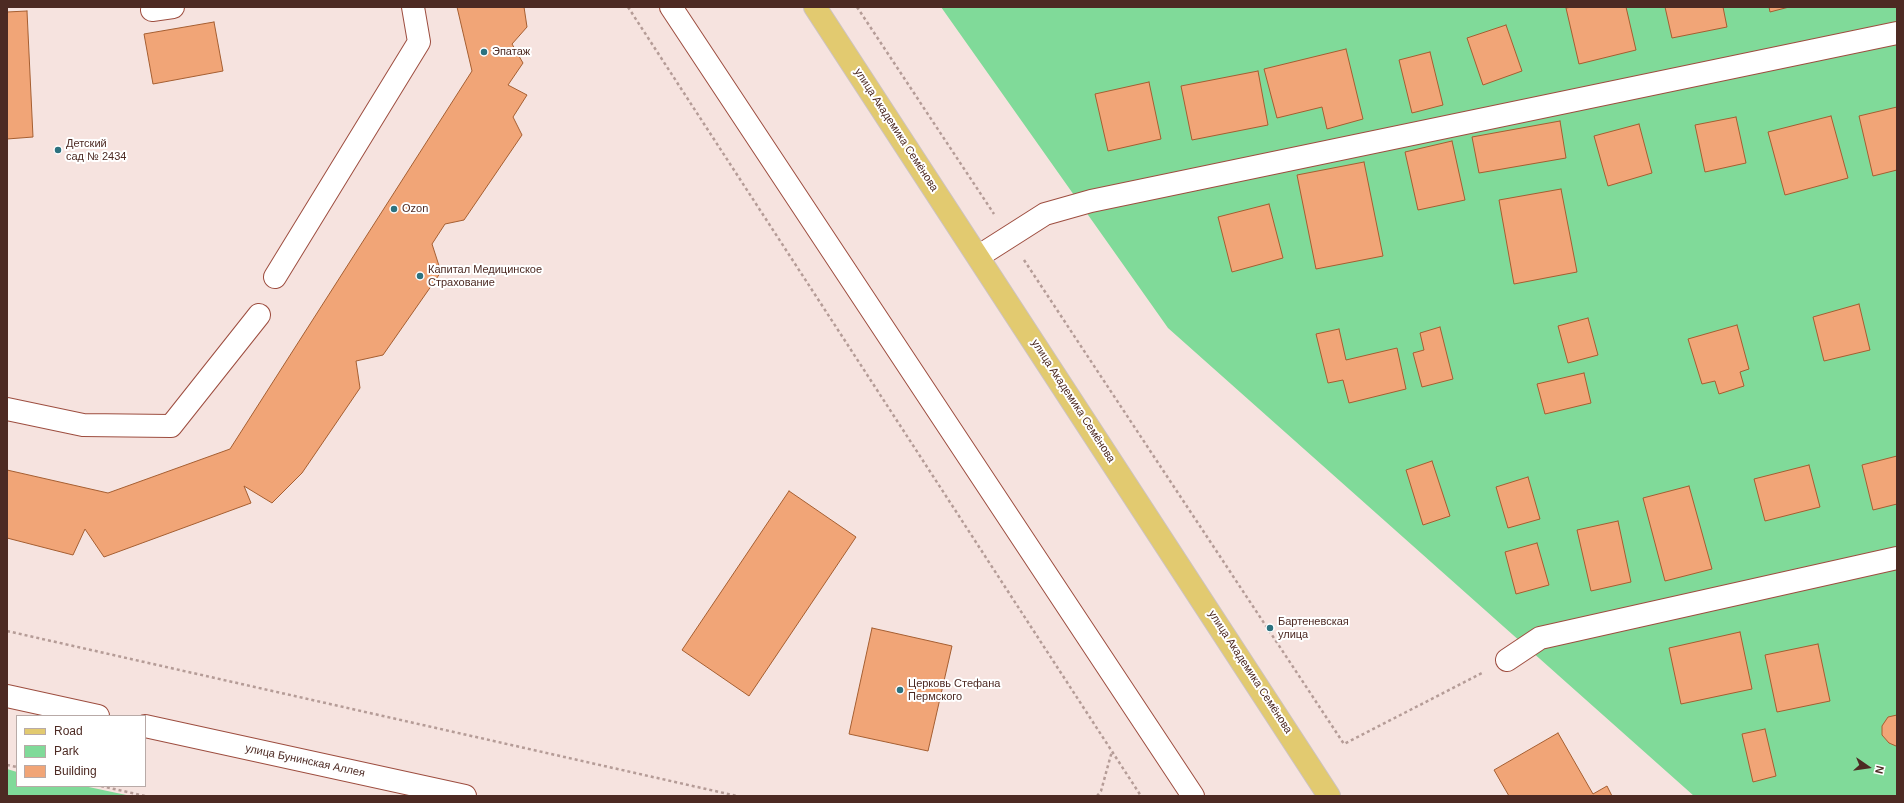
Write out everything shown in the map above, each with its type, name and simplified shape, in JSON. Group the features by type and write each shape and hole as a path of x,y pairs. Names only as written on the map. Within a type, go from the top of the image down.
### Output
{"main road":[{"name":"улица Академика Семёнова","path":"815,7 979,256 1326,793"}],"street":[{"path":"152,10 173,7"},
{"path":"275,277 419,42 413,7"},
{"path":"671,7 1193,796"},
{"path":"979,256 1045,214 1091,201 1897,33"},
{"path":"7,409 83,425 171,426 259,315"},
{"path":"1507,660 1540,638 1897,558"},
{"path":"7,696 93,715"},
{"name":"улица Бунинская Аллея","path":"146,726 465,796"}],"path":[{"path":"628,7 1141,796"},
{"path":"857,7 1344,744 1507,660"},
{"path":"7,631 737,796"},
{"path":"1097,796 1101,791 1112,751"},
{"path":"105,787 145,796"}],"green space":[{"path":"941,7 1897,7 1897,796 1694,796 1168,328"},
{"path":"7,769 16,772 16,787 89,787 131,796 7,796"}],"building":[{"path":"457,7 524,7 527,27 512,44 523,63 508,85 527,95 513,117 522,135 464,220 445,224 432,244 441,272 383,355 356,361 360,388 302,473 272,503 244,486 251,503 104,557 85,529 73,555 7,538 7,470 108,493 230,449 472,71"},
{"path":"1626,7 1636,50 1579,64 1566,8"},
{"path":"1665,7 1723,7 1727,27 1672,38"},
{"path":"1769,7 1789,7 1770,12"},
{"path":"27,11 33,137 7,139 7,12"},
{"path":"214,22 223,71 153,84 144,34"},
{"path":"1506,25 1522,71 1483,85 1467,38"},
{"path":"1346,49 1363,119 1327,129 1322,107 1277,118 1264,69"},
{"path":"1430,52 1443,105 1412,113 1399,60"},
{"path":"1258,71 1268,125 1192,140 1181,86"},
{"path":"1149,82 1161,139 1108,151 1095,94"},
{"path":"1897,107 1897,170 1873,176 1859,116"},
{"path":"1831,116 1848,178 1785,195 1768,132"},
{"path":"1736,117 1746,163 1705,172 1695,125"},
{"path":"1560,121 1566,158 1479,173 1472,137"},
{"path":"1639,124 1652,173 1608,186 1594,136"},
{"path":"1452,141 1465,200 1418,210 1405,152"},
{"path":"1364,162 1383,256 1316,269 1297,175"},
{"path":"1561,189 1577,272 1514,284 1499,200"},
{"path":"1269,204 1283,258 1232,272 1218,217"},
{"path":"1859,304 1870,350 1824,361 1813,317"},
{"path":"1588,318 1598,355 1568,363 1558,326"},
{"path":"1737,325 1749,369 1740,372 1744,386 1719,394 1715,381 1702,384 1688,339"},
{"path":"1440,327 1453,379 1422,387 1413,353 1424,350 1420,333"},
{"path":"1339,329 1346,360 1397,348 1406,389 1349,403 1343,380 1328,383 1316,334"},
{"path":"1584,373 1591,403 1545,414 1537,384"},
{"path":"1897,456 1897,504 1873,510 1862,465"},
{"path":"1432,461 1450,516 1423,525 1406,470"},
{"path":"1809,465 1820,507 1765,521 1754,479"},
{"path":"1528,477 1540,519 1508,528 1496,487"},
{"path":"1689,486 1712,569 1665,581 1643,498"},
{"path":"789,491 856,537 749,696 682,650"},
{"path":"1618,521 1631,582 1591,591 1577,530"},
{"path":"1537,543 1549,585 1516,594 1505,552"},
{"name":"Церковь Стефана Пермского","path":"872,628 952,646 928,751 849,734"},
{"path":"1740,632 1752,689 1681,704 1669,648"},
{"path":"1818,644 1830,701 1777,712 1765,655"},
{"path":"1897,715 1896,746 1889,743 1882,735 1882,726 1888,717"},
{"path":"1765,729 1776,776 1753,782 1742,734"},
{"path":"1558,733 1593,794 1607,786 1612,796 1509,796 1494,770"}],"place":[{"name":"Эпатаж","path":"484,52"},
{"name":"Детский сад № 2434","path":"58,150"},
{"name":"Ozon","path":"394,209"},
{"name":"Капитал Медицинское Страхование","path":"420,276"},
{"name":"Бартеневская улица","path":"1270,628"},
{"name":"Церковь Стефана Пермского","path":"900,690"}]}
